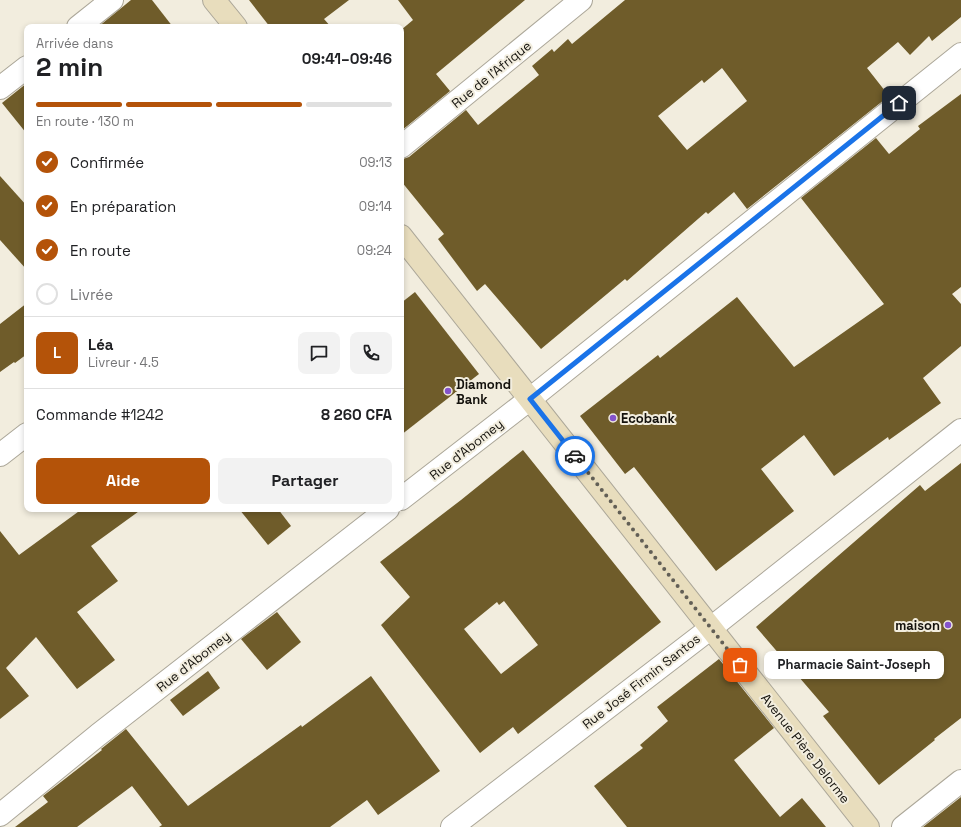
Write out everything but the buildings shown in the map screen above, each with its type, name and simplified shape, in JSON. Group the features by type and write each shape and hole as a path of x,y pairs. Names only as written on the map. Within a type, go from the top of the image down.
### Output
{"main road":[{"path":"214,0 234,24"},
{"name":"Avenue Pière Delorme","path":"404,240 868,827"}],"street":[{"path":"82,24 112,0"},
{"name":"Rue de l'Afrique","path":"404,145 581,0"},
{"name":"Rue d'Abomey","path":"404,497 530,399 961,54"},
{"path":"0,88 24,68"},
{"name":"Rue José Firmin Santos","path":"452,827 711,628 961,430"},
{"path":"0,455 24,436"},
{"name":"Rue d'Abomey","path":"0,814 98,735 384,512"},
{"path":"903,827 961,781"}],"way so far":[{"path":"575,456 740,665"}],"place":[{"name":"Diamond Bank","path":"448,391"},
{"name":"Ecobank","path":"613,418"},
{"name":"maison","path":"948,625"},
{"name":"Pharmacie Saint-Joseph","path":"740,665"}],"route":[{"path":"575,456 530,399 899,103"}]}
